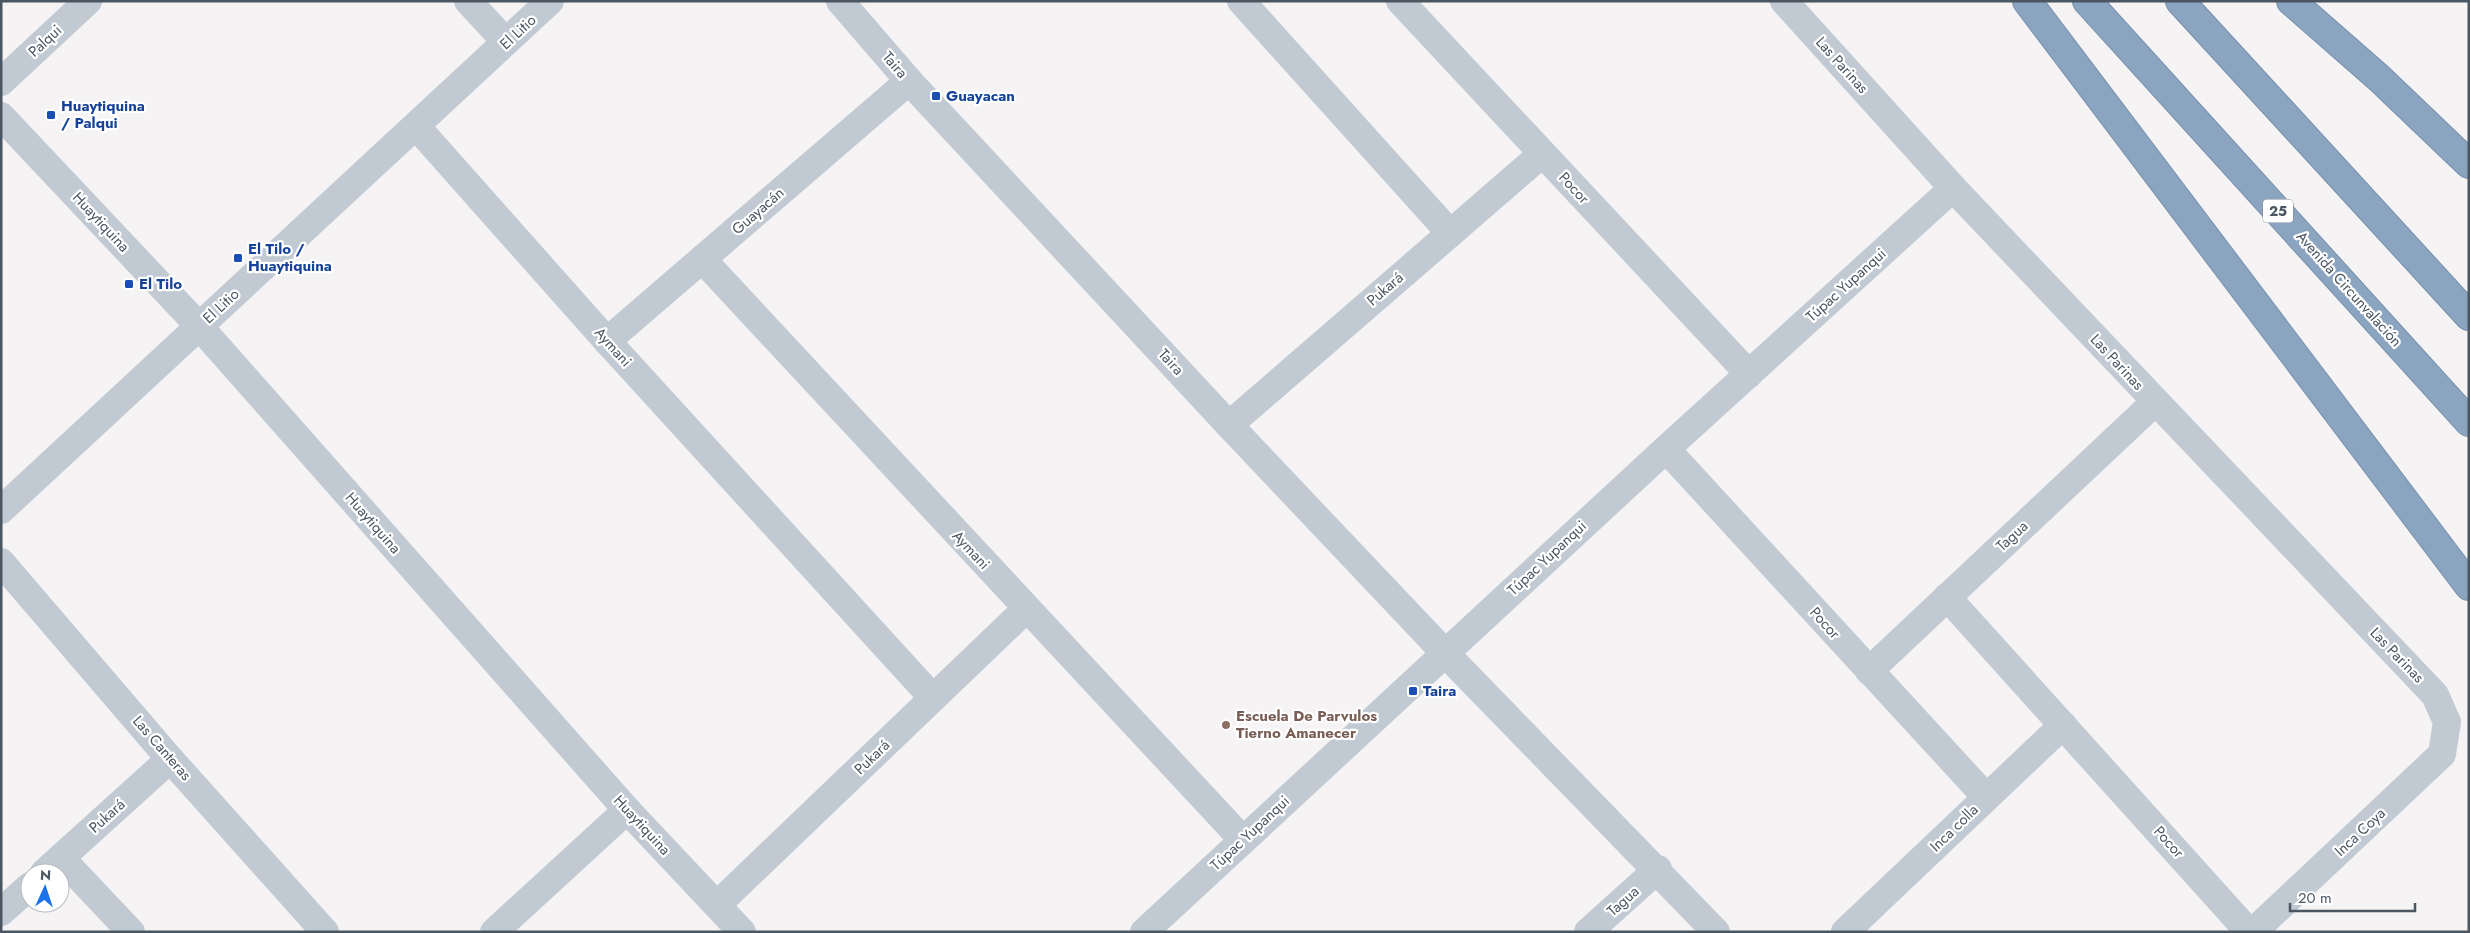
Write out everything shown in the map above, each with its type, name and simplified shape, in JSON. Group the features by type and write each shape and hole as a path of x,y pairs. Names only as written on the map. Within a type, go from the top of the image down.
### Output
{"highway":[{"path":"2027,1 2469,586"},
{"name":"Avenida Circunvalación","path":"2087,1 2469,422"},
{"path":"2180,1 2469,316"},
{"path":"2291,1 2379,78 2469,164"}],"street":[{"name":"Palqui","path":"1,82 88,1"},
{"path":"468,1 506,42"},
{"name":"El Litio","path":"1,510 550,1"},
{"name":"Taira","path":"840,1 909,81 1229,424 1445,653 1658,869 1716,932"},
{"path":"1241,1 1450,233"},
{"name":"Pocor","path":"1400,1 1749,374"},
{"name":"Las Parinas","path":"1784,1 1953,188 2435,695 2446,722"},
{"name":"Guayacán","path":"607,341 909,81"},
{"name":"Huaytiquina","path":"1,116 199,326 627,810 742,932"},
{"name":"Aymani","path":"416,126 607,341 933,698"},
{"name":"Pukará","path":"1229,424 1542,154"},
{"name":"Túpac Yupanqui","path":"1152,929 1242,839 1953,188"},
{"name":"Aymani","path":"702,259 1242,839"},
{"name":"Tagua","path":"1868,671 2155,402"},
{"name":"Pocor","path":"1666,449 1868,671 1986,797"},
{"name":"Las Canteras","path":"1,562 170,759 325,932"},
{"name":"Pocor","path":"1947,597 2250,932"},
{"name":"Pukará","path":"717,905 1026,609"},
{"name":"Inca Coya","path":"2254,932 2442,754 2446,722"},
{"name":"Inca colla","path":"1845,932 2063,725"},
{"name":"Pukará","path":"54,863 170,759"},
{"path":"494,932 627,810"},
{"name":"Tagua","path":"1588,932 1658,869"},
{"path":"70,880 131,932"},
{"path":"1,912 20,895"}],"place":[{"name":"Guayacan","path":"936,96"},
{"name":"Huaytiquina / Palqui","path":"51,115"},
{"name":"El Tilo / Huaytiquina","path":"238,258"},
{"name":"El Tilo","path":"129,284"},
{"name":"Taira","path":"1413,691"},
{"name":"Escuela De Parvulos Tierno Amanecer","path":"1226,725"}]}
